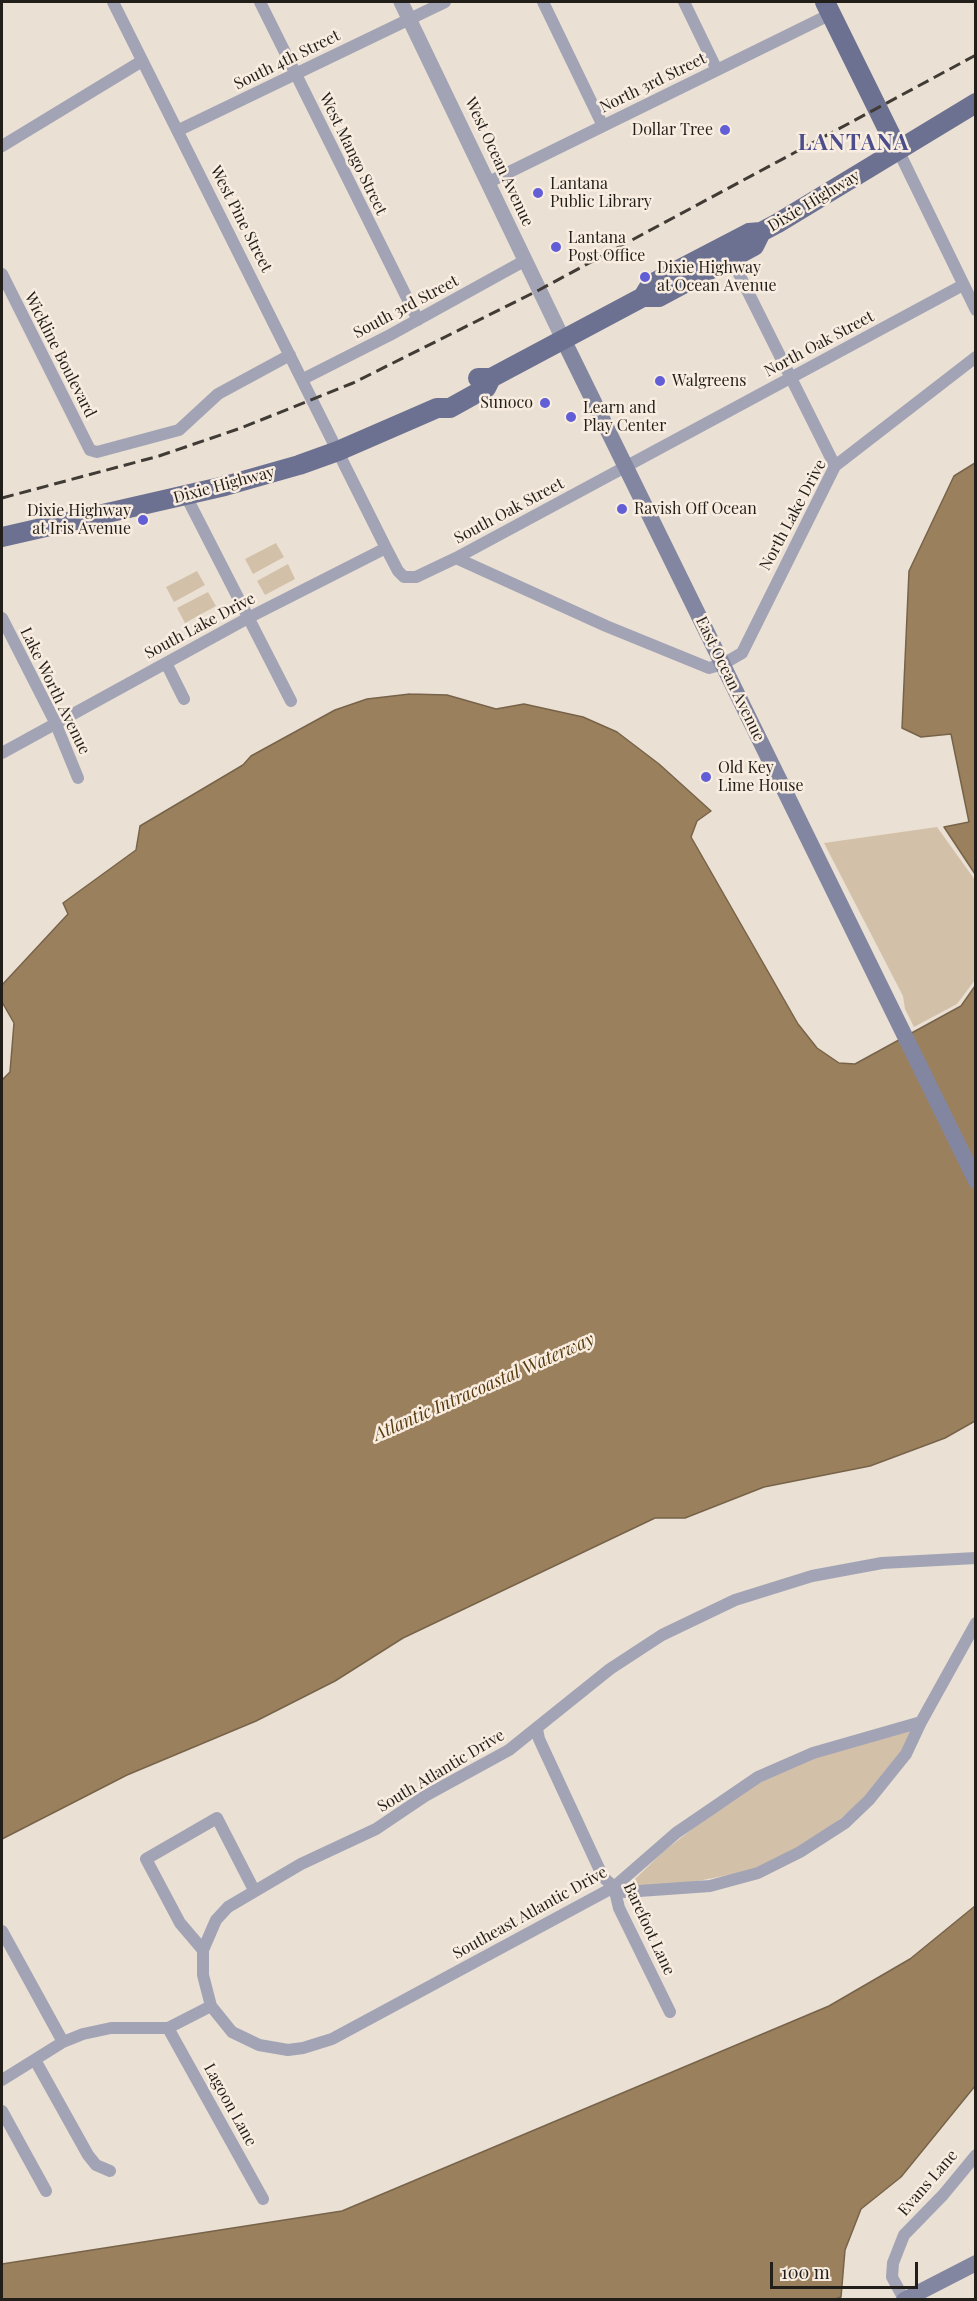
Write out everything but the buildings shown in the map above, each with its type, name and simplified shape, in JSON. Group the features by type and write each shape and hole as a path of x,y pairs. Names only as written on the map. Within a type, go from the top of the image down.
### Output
{"main road":[{"path":"828,8 898,150"},
{"name":"Dixie Highway","path":"643,297 651,284 749,232 761,232 975,103"},
{"name":"Dixie Highway","path":"2,537 186,496 263,476 338,451 437,408 443,397 480,377 491,378 643,297 659,297 754,246 761,232"},
{"name":"East Ocean Avenue","path":"563,339 975,1181"},
{"path":"904,2299 975,2263"}],"street":[{"name":"West Pine Street","path":"113,2 386,548"},
{"name":"West Mango Street","path":"260,2 418,320"},
{"name":"West Ocean Avenue","path":"401,2 563,339"},
{"name":"South 4th Street","path":"179,130 444,2"},
{"path":"543,2 603,126"},
{"path":"684,2 717,70"},
{"name":"North 3rd Street","path":"489,182 717,70 828,8"},
{"path":"2,146 142,61"},
{"path":"898,150 975,310"},
{"path":"731,258 835,466"},
{"name":"South 3rd Street","path":"303,379 418,320 524,261"},
{"name":"Wickline Boulevard","path":"2,274 90,450 97,452 179,430 218,394 290,355"},
{"name":"North Oak Street","path":"626,466 963,285"},
{"name":"North Lake Drive","path":"723,664 742,653 835,466 975,357"},
{"name":"South Oak Street","path":"386,548 398,572 404,576 416,577 456,558 626,466"},
{"path":"186,496 291,701"},
{"name":"South Lake Drive","path":"2,753 248,618 386,548"},
{"path":"456,558 606,626 709,668 723,664"},
{"name":"Lake Worth Avenue","path":"2,618 55,722 78,778"},
{"path":"166,663 184,699"},
{"name":"South Atlantic Drive","path":"211,2006 203,1975 203,1950 216,1920 228,1907 301,1863 376,1828 425,1796 509,1750 635,1651 689,1620 735,1600 845,1568 918,1560 975,1558"},
{"path":"614,1887 625,1892 726,1882 758,1873 800,1852 845,1823 869,1800 906,1754 975,1623"},
{"name":"Southeast Atlantic Drive","path":"211,2006 232,2032 259,2045 288,2050 318,2045 474,1965 614,1887 676,1833 758,1777 813,1753 921,1722"},
{"name":"Barefoot Lane","path":"537,1729 539,1740 603,1877 614,1887 619,1908 670,2012"},
{"path":"203,1950 180,1923 146,1859 217,1818 254,1890"},
{"path":"2,1931 63,2042"},
{"path":"2,2080 63,2042 98,2030 168,2028 211,2006"},
{"name":"Lagoon Lane","path":"168,2028 263,2199"},
{"path":"35,2060 88,2154 96,2165 110,2172"},
{"path":"2,2111 46,2191"},
{"name":"Evans Lane","path":"904,2299 892,2277 893,2263 904,2235 943,2195 975,2155"}],"shaded area":[{"path":"276,543 284,557 253,574 245,559"},
{"path":"288,564 295,579 265,595 257,581"},
{"path":"197,571 205,585 174,602 166,587"},
{"path":"208,592 216,606 185,623 177,608"},
{"path":"937,827 975,880 975,980 957,1004 914,1027 905,1009 903,996 824,843"},
{"path":"916,1727 899,1760 857,1805 808,1845 750,1871 687,1883 637,1886 635,1879 664,1851 754,1785 809,1760"}],"water":[{"path":"975,463 975,874 944,827 969,822 951,734 921,737 902,728 909,571 954,476"},
{"name":"Atlantic Intracoastal Waterway","path":"410,694 447,695 496,709 524,704 583,717 617,732 659,764 711,811 697,821 691,837 798,1024 817,1048 839,1063 855,1064 961,1006 975,986 975,1421 945,1438 870,1466 764,1487 685,1518 655,1518 403,1638 335,1681 256,1721 127,1775 2,1839 2,1080 10,1072 14,1023 2,1002 2,985 68,914 63,903 136,850 140,826 243,765 251,756 335,710 367,699"},
{"path":"975,1906 975,2086 901,2177 861,2209 845,2250 841,2297 835,2299 2,2299 2,2264 342,2211 829,2006 910,1959"}],"railway":[{"path":"2,498 159,456 241,428 353,383 539,290 976,55"}],"place":[{"name":"Dollar Tree","path":"725,130"},
{"name":"Lantana Public Library","path":"538,193"},
{"name":"Lantana Post Office","path":"556,247"},
{"name":"Dixie Highway at Ocean Avenue","path":"645,277"},
{"name":"Walgreens","path":"660,381"},
{"name":"Sunoco","path":"545,403"},
{"name":"Learn and Play Center","path":"571,417"},
{"name":"Ravish Off Ocean","path":"622,509"},
{"name":"Dixie Highway at Iris Avenue","path":"143,520"},
{"name":"Old Key Lime House","path":"706,777"}],"district":[{"name":"LANTANA","path":"854,143"}]}
